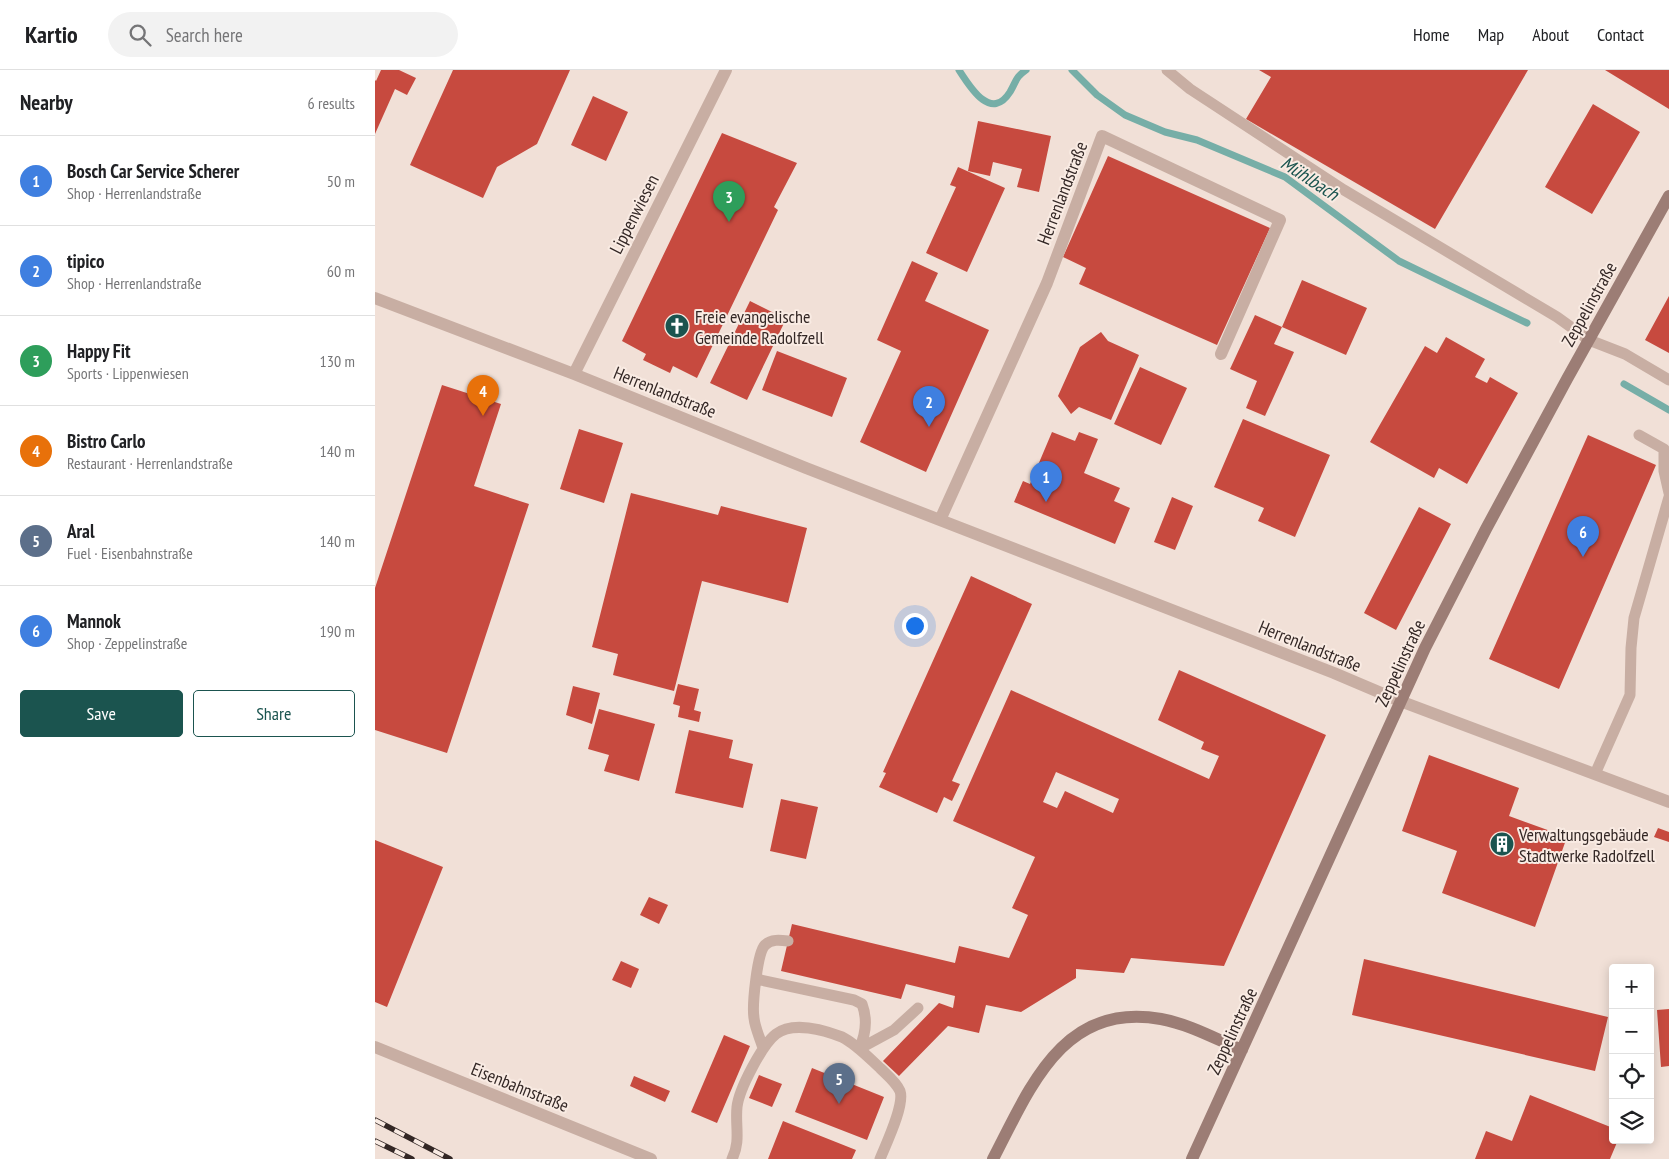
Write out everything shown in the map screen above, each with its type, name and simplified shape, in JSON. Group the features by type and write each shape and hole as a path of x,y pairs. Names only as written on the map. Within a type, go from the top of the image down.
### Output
{"main road":[{"name":"Zeppelinstraße","path":"1192,1159 1425,648 1486,529 1589,340 1665,212 1669,196"},
{"path":"993,1159 1038,1075 1062,1045 1087,1028 1105,1019 1134,1016 1161,1019 1188,1027 1242,1050"}],"street":[{"name":"Lippenwiesen","path":"574,374 726,70"},
{"name":"Herrenlandstraße","path":"940,520 1047,283 1102,136 1280,220 1221,354"},
{"name":"Herrenlandstraße","path":"375,298 574,374 806,468 1334,673 1400,701 1669,802"},
{"name":"Eisenbahnstraße","path":"375,1047 651,1159"}],"lane":[{"path":"1167,70 1190,89 1344,190 1557,317 1589,340 1625,354 1669,380"},
{"path":"1639,436 1664,449 1664,471 1669,494"},
{"path":"1595,774 1630,694 1634,618 1669,498"},
{"path":"763,1048 754,1019 753,1000 761,955 765,945 774,940 788,941"},
{"path":"756,980 854,1000 862,1004 866,1022 865,1037 859,1049"},
{"path":"859,1049 894,1030 918,1008"},
{"path":"732,1159 737,1148 737,1106 747,1078 763,1048 776,1034 791,1028 818,1030 843,1038 859,1049 894,1082 901,1092 900,1106 880,1159"}],"building":[{"path":"381,70 399,70 416,78 407,95 395,89 375,134 375,80"},
{"path":"453,70 570,70 537,144 497,167 483,198 410,165"},
{"path":"1259,70 1528,70 1435,229 1246,119 1271,77"},
{"path":"1605,70 1669,70 1669,109"},
{"path":"593,96 628,112 606,161 571,145"},
{"path":"1593,104 1640,132 1592,214 1545,187"},
{"path":"978,121 1051,136 1039,192 1017,187 1022,169 993,162 990,176 968,171"},
{"path":"722,133 797,163 774,207 778,210 697,378 673,366 670,373 643,360 646,354 622,341"},
{"path":"1108,156 1270,228 1217,345 1079,284 1086,268 1063,257"},
{"path":"958,167 1005,188 967,272 926,253 956,187 950,185"},
{"path":"912,261 938,273 925,301 989,330 926,472 860,442 901,351 877,340"},
{"path":"1302,280 1367,308 1346,355 1282,327"},
{"path":"1669,296 1669,353 1645,340"},
{"path":"750,301 786,319 747,400 710,383"},
{"path":"1255,315 1282,327 1274,344 1294,352 1265,416 1246,408 1257,381 1230,369"},
{"path":"1101,332 1108,341 1139,355 1111,420 1079,407 1071,414 1058,396 1080,347"},
{"path":"1446,337 1485,359 1475,377 1487,383 1490,377 1518,393 1467,484 1439,468 1434,478 1370,442 1425,346 1437,353"},
{"path":"777,351 847,378 832,417 762,390"},
{"path":"1140,367 1187,388 1161,445 1114,424"},
{"path":"442,385 501,404 474,486 529,504 447,753 375,730 375,588"},
{"path":"1243,419 1330,455 1295,537 1258,521 1264,508 1214,487"},
{"path":"579,429 623,443 604,503 560,489"},
{"path":"1052,432 1075,441 1079,432 1098,439 1084,473 1120,488 1114,501 1130,508 1115,544 1014,502 1023,481 1030,484"},
{"path":"1588,435 1656,465 1559,689 1489,659"},
{"path":"631,493 718,515 721,506 807,528 788,603 702,581 674,691 613,675 618,654 592,647"},
{"path":"1172,497 1193,506 1175,550 1154,542"},
{"path":"1419,507 1451,524 1396,630 1364,613"},
{"path":"971,576 1032,604 952,781 960,784 952,801 944,797 937,813 879,787 886,773 883,772"},
{"path":"1179,670 1326,735 1224,966 1131,958 1124,973 1076,969 1076,978 1021,1012 986,1005 979,1033 948,1026 899,1076 883,1061 939,1003 953,1008 955,996 906,984 901,999 781,971 792,924 955,963 959,946 1009,958 1028,915 1012,908 1035,857 953,821 1011,690 1209,779 1219,756 1201,749 1204,742 1158,720","holes":["1056,772 1119,799 1113,813 1065,791 1057,808 1043,802"]},
{"path":"678,684 699,689 694,710 701,712 699,722 678,717 680,706 673,704"},
{"path":"573,686 600,693 592,724 566,715"},
{"path":"599,709 655,724 639,781 604,771 609,755 588,749"},
{"path":"689,730 733,740 729,758 753,764 743,808 675,793"},
{"name":"Verwaltungsgebäude Stadtwerke Radolfzell","path":"1429,755 1519,788 1509,816 1567,837 1535,927 1442,893 1457,851 1402,831"},
{"path":"781,799 818,807 806,859 770,851"},
{"path":"1658,828 1669,832 1669,842 1654,837"},
{"path":"375,840 443,867 387,1007 375,1002"},
{"path":"649,897 668,905 659,924 640,915"},
{"path":"1364,959 1608,1017 1595,1071 1352,1015"},
{"path":"621,961 639,969 631,988 612,980"},
{"path":"1669,1009 1669,1066 1661,1067 1657,1010"},
{"path":"724,1035 750,1046 717,1123 691,1112"},
{"path":"812,1068 884,1097 867,1140 795,1112"},
{"path":"759,1075 782,1084 772,1107 749,1098"},
{"path":"634,1076 670,1091 665,1102 630,1086"},
{"path":"1530,1095 1609,1126 1609,1144 1616,1144 1610,1159 1475,1159 1486,1131 1512,1141"},
{"path":"783,1121 856,1150 852,1159 768,1159"}],"waterway":[{"name":"Mühlbach","path":"959,70 981,99 988,103 996,104 1003,100 1018,77 1026,70"},
{"name":"Mühlbach","path":"1072,70 1097,95 1125,115 1165,132 1197,140 1285,177 1399,261 1527,323"},
{"name":"Mühlbach","path":"1624,384 1669,410"}],"railway":[{"path":"375,1120 450,1159"},
{"path":"375,1141 412,1159"}],"place":[{"name":"Happy Fit","path":"729,222"},
{"name":"Freie evangelische Gemeinde Radolfzell","path":"677,326"},
{"name":"Bistro Carlo","path":"483,416"},
{"name":"tipico","path":"929,427"},
{"name":"Bosch Car Service Scherer","path":"1046,502"},
{"name":"Mannok","path":"1583,557"},
{"name":"Verwaltungsgebäude Stadtwerke Radolfzell","path":"1502,844"},
{"name":"Aral","path":"839,1104"}]}
